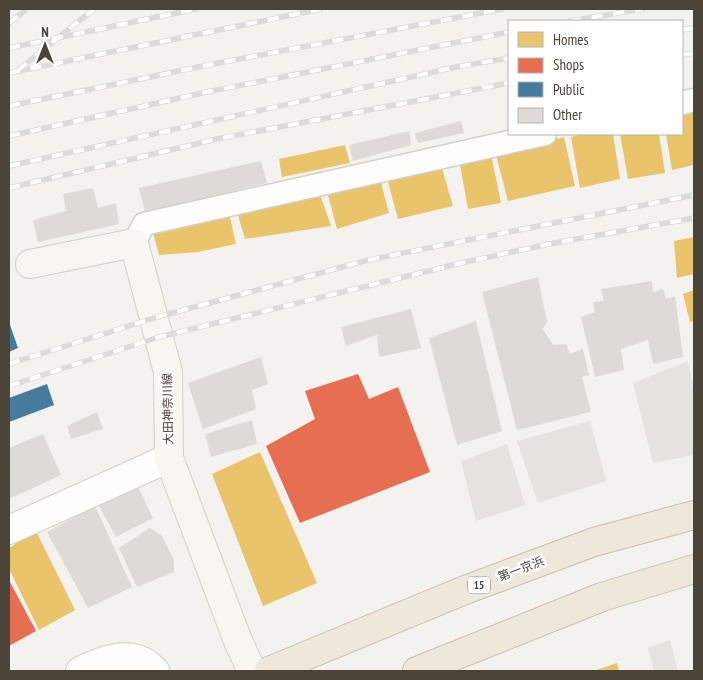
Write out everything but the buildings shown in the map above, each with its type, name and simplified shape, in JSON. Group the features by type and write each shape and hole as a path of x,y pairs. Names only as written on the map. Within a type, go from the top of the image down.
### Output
{"highway":[{"name":"第一京浜","path":"269,671 465,590 585,545 694,515"},
{"path":"417,671 602,597 694,569"}],"main road":[{"path":"30,264 134,243"},
{"name":"大田神奈川線","path":"134,243 168,372 169,458 238,641 252,671"}],"street":[{"path":"9,530 169,458"},
{"path":"80,671 126,656 139,658 155,671"}],"lane":[{"path":"134,243 144,224 541,135"}],"shaded area":[{"path":"688,361 694,393 694,455 653,463 633,383"},
{"path":"590,421 606,481 538,503 517,441"},
{"path":"507,444 525,505 476,521 461,461"},
{"path":"670,640 678,671 654,671 648,648"}],"railway":[{"path":"9,23 27,9"},
{"path":"18,70 94,9"},
{"path":"9,48 196,9"},
{"path":"9,73 321,9"},
{"path":"9,106 203,66 502,9"},
{"path":"576,20 643,9"},
{"path":"683,30 694,28"},
{"path":"9,136 207,92 508,32"},
{"path":"683,55 694,53"},
{"path":"9,166 456,67 508,58"},
{"path":"9,188 217,139 508,83"},
{"path":"9,364 154,318 368,260 694,195"},
{"path":"9,386 159,337 461,263 549,244 694,218"}]}
